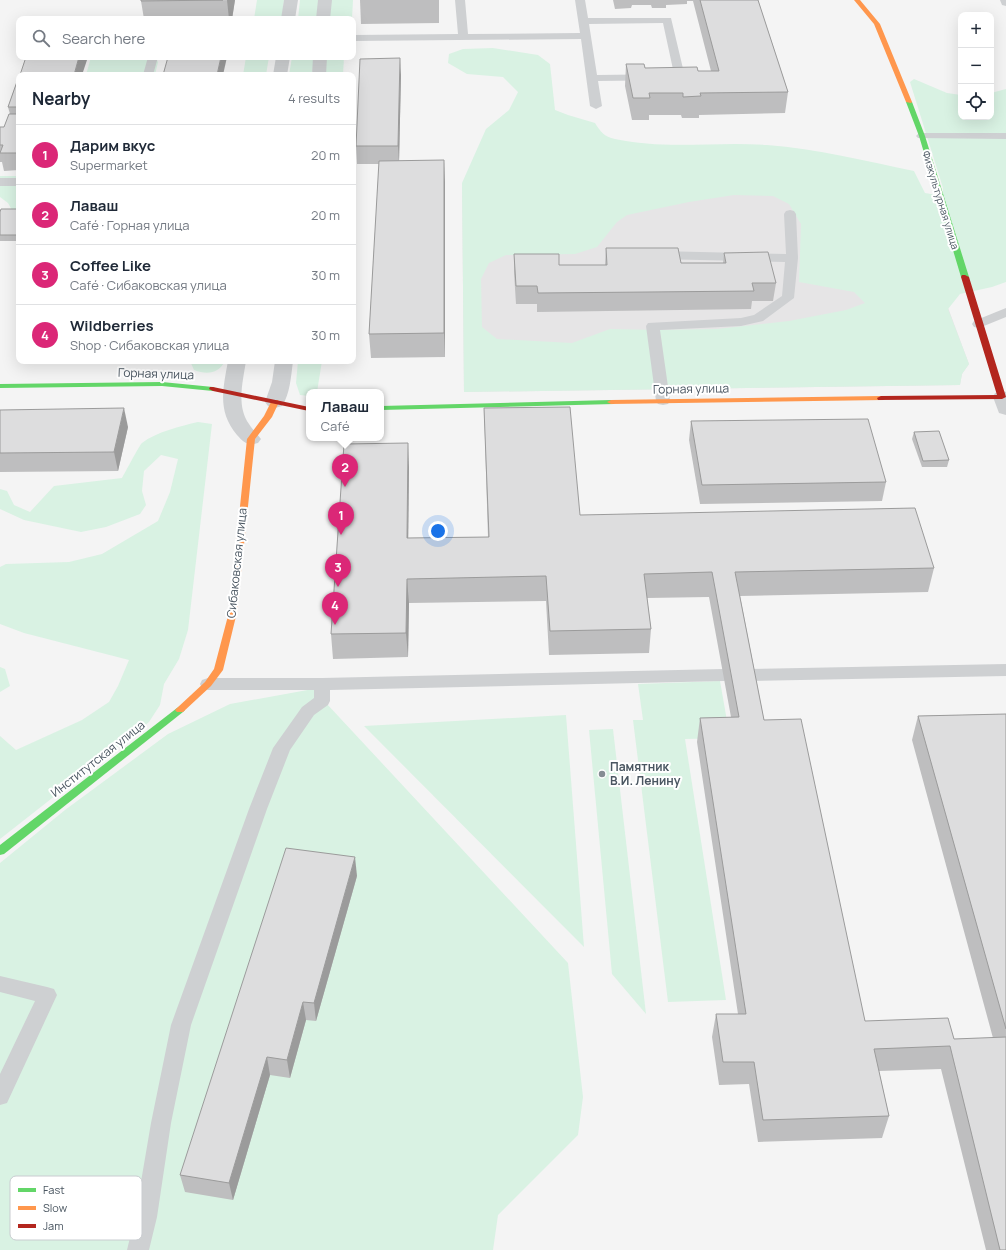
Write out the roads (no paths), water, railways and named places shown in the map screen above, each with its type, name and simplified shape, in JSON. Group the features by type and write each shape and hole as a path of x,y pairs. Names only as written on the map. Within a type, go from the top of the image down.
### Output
{"street":[{"path":"288,16 291,0"},
{"path":"323,16 325,0"},
{"name":"Физкультурная улица","path":"857,0 878,24 922,136 980,324 1004,396"},
{"path":"280,72 282,60"},
{"path":"319,72 320,60"},
{"path":"237,364 232,392 234,411 238,423 251,439 268,418 275,402 281,382 284,364"},
{"name":"Горная улица","path":"0,386 162,384 232,392 306,408"},
{"name":"Горная улица","path":"384,408 663,401 1004,396"},
{"name":"Сибаковская улица","path":"208,684 218,670 233,612 251,439"},
{"name":"Институтская улица","path":"0,851 174,715 208,684"}],"lane":[{"path":"460,0 463,36"},
{"path":"580,0 596,106"},
{"path":"583,21 667,20 680,77 592,78"},
{"path":"356,38 585,36"},
{"path":"149,72 152,60"},
{"path":"922,136 1006,136"},
{"path":"0,182 16,182"},
{"path":"663,401 654,326 741,322 758,318 788,298 792,258 790,214"},
{"path":"646,255 792,258"},
{"path":"980,324 1006,312"},
{"path":"747,674 1006,670"},
{"path":"208,684 322,684 724,675"},
{"path":"142,1234 161,1123 181,1025 258,809 282,748 308,711 322,701 322,684"},
{"path":"0,984 47,994 0,1096"},
{"path":"138,1250 140,1240"}],"place":[{"name":"Лаваш","path":"345,487"},
{"name":"Дарим вкус","path":"341,535"},
{"name":"Coffee Like","path":"338,587"},
{"name":"Wildberries","path":"335,625"},
{"name":"Памятник В.И. Ленину","path":"602,774"}]}
